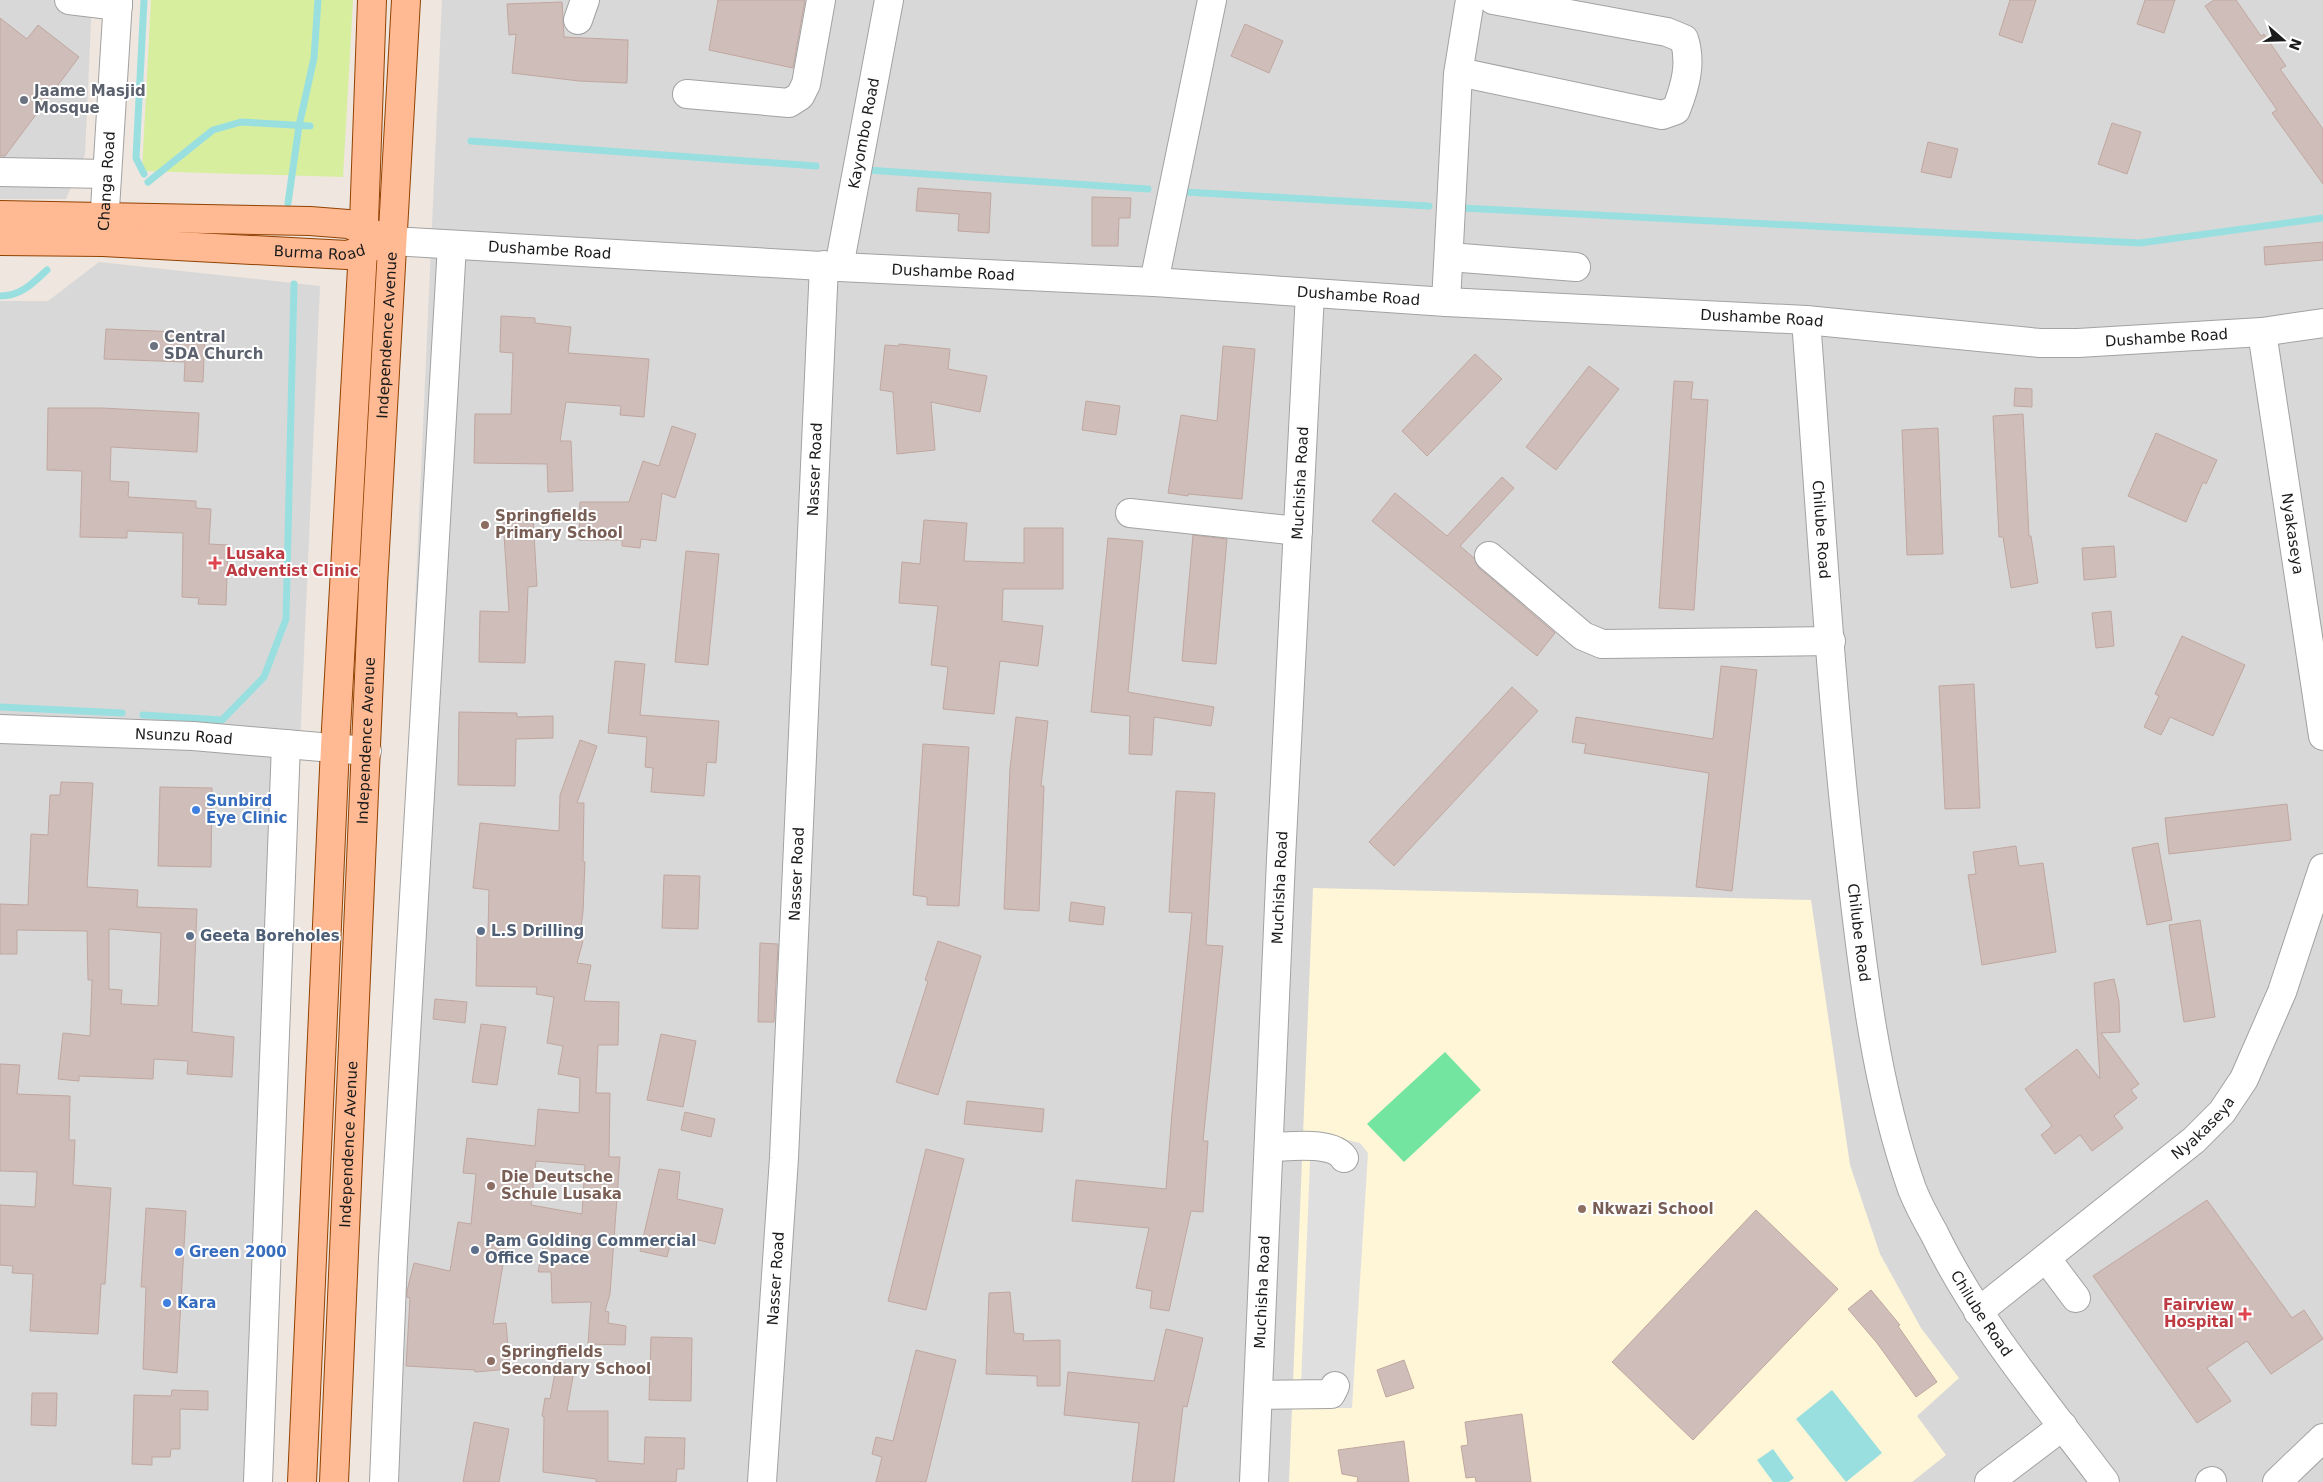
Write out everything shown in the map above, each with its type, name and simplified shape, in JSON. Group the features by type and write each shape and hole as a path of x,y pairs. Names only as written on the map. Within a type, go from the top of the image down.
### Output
{"main road":[{"name":"Independence Avenue","path":"302,1482 335,748 363,240 372,0"},
{"name":"Independence Avenue","path":"334,1482 373,585 406,0"},
{"name":"Burma Road","path":"0,214 104,230"},
{"name":"Burma Road","path":"0,241 104,230 310,221 348,224 363,240 392,241"}],"street":[{"path":"69,0 118,3"},
{"path":"687,94 789,103 800,96 806,84 821,0"},
{"name":"Kayombo Road","path":"831,266 889,0"},
{"path":"1154,282 1212,0"},
{"path":"1446,302 1458,80 1470,0"},
{"path":"1458,80 1662,115 1676,110 1685,89 1688,52 1684,40 1667,32 1493,0"},
{"name":"Changa Road","path":"104,230 118,3"},
{"path":"0,172 107,174"},
{"name":"Dushambe Road","path":"392,241 1154,282 1446,302 1806,320 2040,343 2078,343 2262,332 2323,323"},
{"path":"384,1482 393,1258 452,244"},
{"path":"1449,257 1576,266"},
{"name":"Nasser Road","path":"762,1482 784,1158 831,266"},
{"name":"Muchisha Road","path":"1254,1482 1310,293"},
{"name":"Chilube Road","path":"1806,320 1843,800 1856,912 1872,1022 1888,1109 1913,1191 1950,1267 1978,1312 2105,1482"},
{"name":"Nyakaseya","path":"2262,332 2323,736"},
{"path":"1130,513 1298,531"},
{"path":"1489,556 1583,636 1602,644 1831,641"},
{"name":"Nsunzu Road","path":"0,729 193,736 367,750"},
{"path":"258,1482 286,744"},
{"name":"Nyakaseya","path":"1978,1312 2194,1140 2222,1112 2244,1079 2263,1039 2299,944 2323,868"},
{"path":"1269,1147 1326,1146 1339,1151 1344,1158"},
{"path":"2046,1258 2076,1298"},
{"path":"1258,1395 1331,1394 1335,1386"},
{"path":"1989,1482 2063,1426"},
{"path":"2277,1482 2323,1438"}],"shaded area":[{"path":"0,0 92,0 85,154 66,199 0,199"},
{"path":"442,0 2323,0 2323,1482 376,1482"},
{"path":"99,262 320,286 268,1482 0,1482 0,301 48,301"},
{"name":"Nkwazi School","path":"1313,888 1811,900 1850,1165 1880,1254 1921,1328 1959,1378 1917,1416 1946,1455 1912,1482 1289,1482"},
{"path":"1332,1136 1360,1143 1368,1153 1352,1408 1300,1408 1311,1137"}],"green space":[{"path":"151,0 353,0 343,177 142,171"},
{"path":"1445,1052 1481,1090 1404,1162 1367,1124"}],"water":[{"path":"1832,1390 1882,1453 1846,1482 1796,1419"},
{"path":"1773,1449 1794,1478 1789,1482 1773,1482 1757,1460"}],"building":[{"path":"718,0 805,0 793,68 709,50"},
{"path":"2010,0 2036,0 2022,43 1999,35"},
{"path":"2145,0 2175,0 2164,33 2137,24"},
{"path":"2214,0 2236,0 2261,36 2264,34 2286,66 2280,69 2323,129 2323,184 2272,113 2277,110 2205,6"},
{"path":"562,2 564,37 628,40 627,83 579,81 512,73 516,34 509,35 507,4"},
{"name":"Jaame Masjid Mosque","path":"0,18 27,39 38,25 79,57 5,156 0,156"},
{"path":"1245,24 1283,41 1269,73 1231,56"},
{"path":"2112,123 2141,132 2127,174 2098,164"},
{"path":"1928,142 1958,149 1951,178 1921,172"},
{"path":"918,188 991,193 989,233 958,231 959,214 916,211"},
{"path":"1092,197 1131,198 1130,218 1119,218 1118,246 1092,246"},
{"path":"2323,242 2323,260 2265,265 2264,247"},
{"path":"501,316 535,318 535,323 571,327 568,353 649,359 644,417 620,415 621,406 566,402 560,441 571,441 573,491 548,492 547,464 474,463 475,414 511,414 513,353 500,352"},
{"name":"Central SDA Church","path":"106,329 205,333 203,382 184,381 185,362 104,359"},
{"path":"899,344 950,349 948,369 987,376 980,412 931,402 935,450 897,454 893,392 880,390 885,345 899,346"},
{"path":"1223,346 1255,349 1242,499 1168,493 1181,415 1217,421"},
{"path":"1475,354 1502,379 1427,456 1402,431"},
{"path":"1589,366 1619,389 1556,470 1526,447"},
{"path":"1674,381 1693,382 1691,399 1708,400 1694,610 1659,608"},
{"path":"2015,388 2032,389 2032,407 2014,406"},
{"path":"1086,401 1120,406 1116,435 1082,430"},
{"path":"48,408 102,408 199,413 197,452 111,447 110,481 129,482 128,497 196,501 196,508 211,509 209,544 228,545 226,605 198,604 199,598 182,597 183,533 127,531 127,538 80,537 82,471 47,470"},
{"path":"2023,414 2029,536 2031,536 2038,583 2011,588 2003,537 1999,537 1993,416"},
{"path":"672,426 696,434 675,498 662,493 656,541 641,539 640,548 622,546 622,540 579,540 580,502 629,502 643,461 659,466"},
{"path":"1938,428 1943,554 1907,555 1902,430"},
{"path":"2156,433 2217,460 2206,484 2203,482 2186,522 2128,496"},
{"path":"1502,477 1514,488 1460,546 1474,558 1479,568 1555,633 1537,656 1372,521 1395,493 1447,536"},
{"path":"533,517 537,586 528,587 525,663 479,662 480,611 509,612 503,519"},
{"path":"924,520 967,523 964,561 1024,563 1024,528 1063,528 1063,589 1003,589 1002,621 1043,626 1038,666 1000,661 994,714 943,709 948,667 931,665 938,606 899,603 902,562 920,564"},
{"path":"1193,535 1227,539 1216,664 1182,661"},
{"path":"1108,538 1143,541 1128,692 1214,707 1211,726 1154,717 1152,755 1129,754 1130,716 1091,712"},
{"path":"2114,546 2116,577 2084,580 2082,548"},
{"path":"686,551 719,554 708,665 675,662"},
{"path":"2111,611 2114,646 2096,648 2092,613"},
{"path":"2182,636 2245,665 2213,736 2170,717 2161,735 2144,727 2159,696 2155,694"},
{"path":"615,661 645,664 640,715 719,721 716,763 707,762 704,796 651,792 653,768 645,767 647,737 608,733"},
{"path":"1721,666 1757,670 1732,891 1696,887 1709,773 1584,753 1586,744 1572,742 1576,717 1713,739"},
{"path":"1974,684 1980,808 1945,809 1939,686"},
{"path":"1512,687 1538,711 1394,866 1369,842"},
{"path":"459,712 517,713 517,717 553,716 553,738 516,739 515,786 458,785"},
{"path":"1016,717 1048,721 1041,786 1044,786 1039,911 1004,909 1010,768"},
{"path":"580,740 597,746 577,803 584,803 583,861 585,862 583,912 579,940 583,941 577,963 591,965 584,1001 619,1002 618,1045 598,1045 596,1093 610,1093 609,1157 620,1157 610,1294 605,1311 609,1312 608,1323 626,1326 625,1345 588,1344 591,1302 552,1303 551,1272 538,1272 544,1242 508,1235 493,1324 506,1323 510,1369 475,1372 475,1370 406,1366 410,1298 407,1297 407,1291 414,1263 450,1271 458,1222 471,1224 476,1174 463,1173 467,1138 535,1146 538,1109 579,1113 580,1078 558,1074 563,1046 547,1043 554,997 536,994 537,987 476,986 477,931 488,932 489,890 473,888 480,823 559,831 560,795","holes":["536,1161 585,1165 582,1214 531,1205"]},
{"path":"923,744 969,747 959,906 927,905 927,897 913,895"},
{"path":"61,782 93,783 87,887 138,890 137,907 197,909 192,1032 234,1037 232,1077 187,1074 188,1061 154,1059 153,1079 79,1076 79,1081 58,1079 63,1033 90,1036 92,980 88,980 87,931 17,930 17,954 0,954 0,904 28,905 31,834 48,835 50,795 60,795","holes":["109,929 161,933 158,1006 121,1004 122,990 109,989"]},
{"path":"160,787 212,788 211,867 158,866"},
{"path":"1176,791 1215,793 1206,945 1223,946 1203,1141 1208,1141 1203,1212 1191,1211 1169,1311 1150,1308 1152,1291 1136,1288 1149,1228 1072,1221 1076,1180 1166,1189 1192,913 1169,912"},
{"path":"2287,804 2291,840 2169,854 2165,818"},
{"path":"2158,843 2172,920 2147,925 2132,848"},
{"path":"2016,846 2019,866 2043,863 2056,952 1982,965 1968,875 1976,874 1973,852"},
{"path":"664,875 700,876 698,929 662,928"},
{"path":"1071,902 1105,907 1103,925 1069,921"},
{"path":"2200,920 2215,1017 2184,1022 2169,925"},
{"path":"938,941 981,956 938,1095 896,1082 928,981 925,980"},
{"path":"760,943 778,944 774,1022 758,1022"},
{"path":"2114,979 2119,1002 2120,1032 2101,1033 2139,1084 2131,1090 2137,1098 2114,1116 2123,1128 2092,1151 2080,1135 2055,1154 2041,1135 2052,1126 2025,1089 2077,1049 2100,1079 2094,983"},
{"path":"435,999 467,1002 465,1023 433,1019"},
{"path":"481,1024 506,1027 497,1085 472,1082"},
{"path":"661,1034 696,1041 683,1107 647,1100"},
{"path":"0,1064 20,1065 17,1094 70,1096 69,1140 75,1140 73,1185 111,1188 105,1284 101,1284 98,1334 30,1331 33,1274 12,1273 13,1266 0,1265 0,1205 35,1207 37,1172 0,1171"},
{"path":"967,1101 1044,1109 1042,1132 964,1124"},
{"path":"685,1112 715,1119 711,1137 681,1130"},
{"path":"926,1149 964,1159 926,1310 888,1301"},
{"path":"659,1169 680,1172 677,1199 723,1209 715,1244 673,1234 667,1257 640,1251"},
{"name":"Fairview Hospital","path":"2207,1200 2292,1318 2304,1310 2323,1339 2271,1374 2247,1341 2207,1368 2231,1401 2197,1423 2093,1276"},
{"path":"146,1208 186,1211 177,1373 143,1369 146,1287 141,1287"},
{"path":"1756,1210 1838,1289 1693,1440 1612,1362"},
{"path":"1871,1290 1900,1325 1898,1326 1937,1382 1916,1397 1877,1343 1848,1309"},
{"path":"1010,1292 1014,1333 1024,1334 1023,1341 1060,1340 1060,1386 1037,1386 1037,1376 986,1374 989,1293"},
{"path":"1166,1329 1203,1338 1187,1407 1183,1406 1174,1482 1132,1482 1139,1423 1064,1415 1068,1372 1154,1381"},
{"path":"651,1337 692,1338 691,1401 649,1400"},
{"path":"916,1350 956,1360 926,1482 876,1482 882,1457 872,1454 876,1437 893,1441"},
{"path":"1404,1360 1414,1388 1386,1397 1377,1370"},
{"path":"557,1362 575,1365 567,1411 608,1411 608,1461 644,1464 645,1437 685,1438 684,1469 677,1469 676,1482 596,1482 596,1479 543,1472 544,1417 542,1416 545,1398 550,1399"},
{"path":"172,1390 208,1391 208,1410 180,1409 180,1449 171,1449 170,1457 152,1457 152,1465 132,1464 134,1395 171,1396"},
{"path":"32,1393 57,1393 56,1426 31,1425"},
{"path":"1522,1414 1531,1482 1476,1482 1475,1477 1466,1478 1461,1446 1468,1445 1465,1422"},
{"path":"474,1422 509,1429 499,1482 463,1482"},
{"path":"1404,1441 1409,1482 1357,1482 1358,1477 1342,1474 1338,1450"}],"waterway":[{"path":"144,0 136,158 144,174"},
{"path":"288,203 299,126 314,58 318,0"},
{"path":"148,182 213,130 241,122 310,126"},
{"path":"471,141 816,166"},
{"path":"867,170 1148,189"},
{"path":"1185,192 1429,206"},
{"path":"1462,208 2140,243 2323,218"},
{"path":"0,296 20,291 47,270"},
{"path":"143,715 222,720 264,677 286,619 294,284"},
{"path":"0,707 122,713"}],"place":[{"name":"Jaame Masjid Mosque","path":"24,100"},
{"name":"Central SDA Church","path":"154,346"},
{"name":"Springfields Primary School","path":"485,525"},
{"name":"Lusaka Adventist Clinic","path":"215,563"},
{"name":"Sunbird Eye Clinic","path":"196,810"},
{"name":"L.S Drilling","path":"481,931"},
{"name":"Geeta Boreholes","path":"190,936"},
{"name":"Die Deutsche Schule Lusaka","path":"491,1186"},
{"name":"Nkwazi School","path":"1582,1209"},
{"name":"Pam Golding Commercial Office Space","path":"475,1250"},
{"name":"Green 2000","path":"179,1252"},
{"name":"Kara","path":"167,1303"},
{"name":"Fairview Hospital","path":"2245,1314"},
{"name":"Springfields Secondary School","path":"491,1361"}]}
